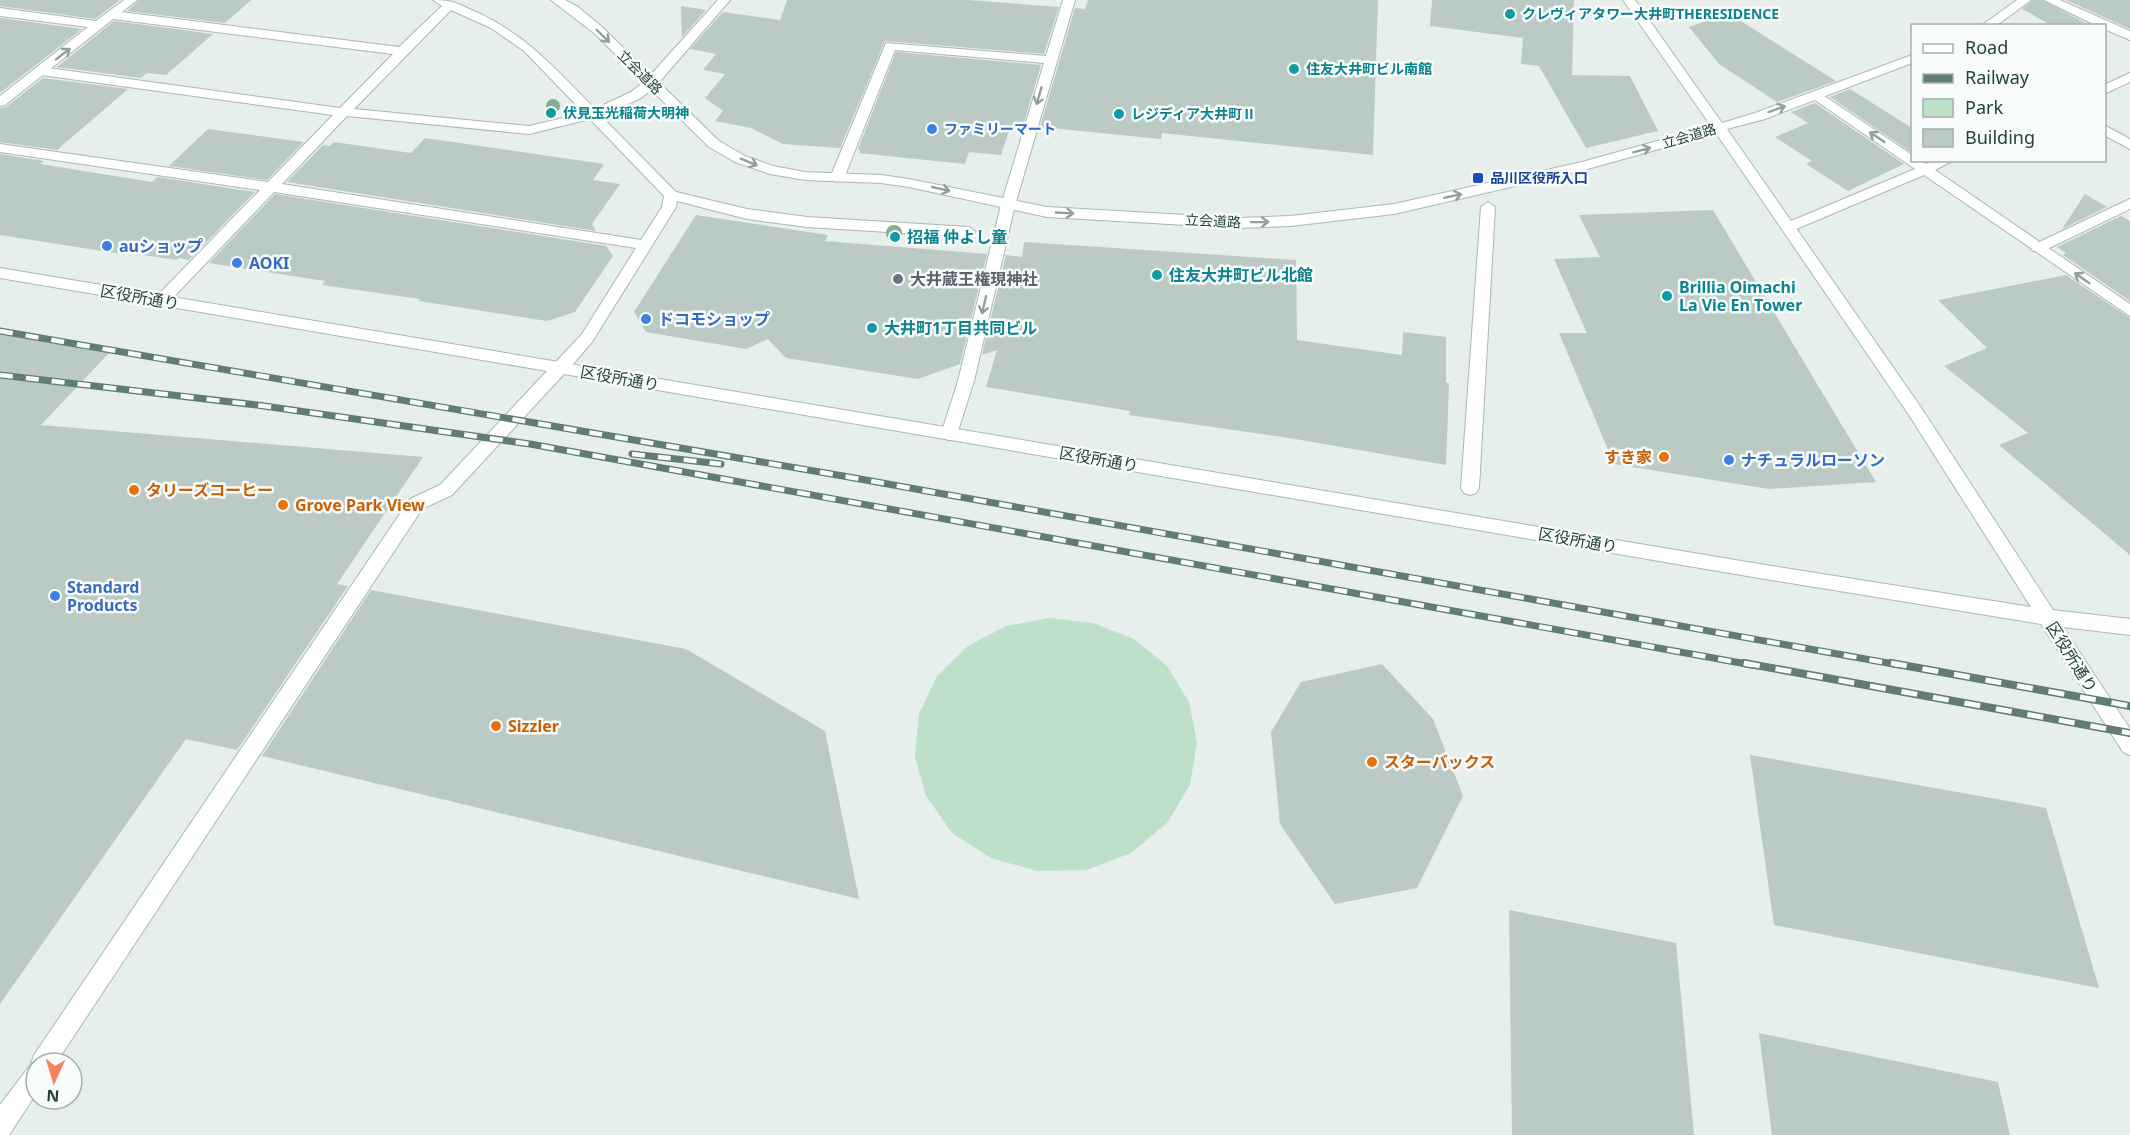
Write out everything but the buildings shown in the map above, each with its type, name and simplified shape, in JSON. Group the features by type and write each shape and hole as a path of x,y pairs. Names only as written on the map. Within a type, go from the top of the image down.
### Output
{"street":[{"path":"0,102 131,0"},
{"name":"立会道路","path":"557,0 574,10 598,30 703,135 726,152 754,164 787,174 900,182 1047,212 1239,222 1291,221 1394,208 1584,166 1721,127 1817,95 1911,59"},
{"path":"40,71 343,112 529,130 592,115 636,95 651,83 724,0"},
{"path":"949,434 966,381 1008,205 1049,60 1069,0"},
{"path":"1629,0 1789,226 1959,478 2047,616 2130,627"},
{"path":"1991,24 2025,0"},
{"path":"2050,0 2103,24"},
{"path":"161,301 440,12 446,2 495,25 528,48 671,195 747,214 807,222 969,232"},
{"path":"0,12 99,25"},
{"path":"113,15 402,51"},
{"path":"2106,25 2130,36"},
{"path":"837,178 890,46 1049,60"},
{"path":"2106,89 2130,77"},
{"path":"1817,95 1911,160"},
{"path":"2106,130 2130,145"},
{"path":"0,148 645,245"},
{"path":"1914,162 2130,311"},
{"path":"1789,226 1944,162"},
{"path":"50,1051 417,504 446,490 587,338 669,207 671,195"},
{"path":"2038,248 2130,203"},
{"path":"1470,488 1488,207"},
{"name":"区役所通り","path":"0,273 1747,569 2047,616 2075,664 2130,746"},
{"path":"0,1126 24,1091"}],"green space":[{"path":"1049,618 1093,623 1134,639 1167,666 1189,702 1197,742 1190,785 1167,823 1131,853 1086,870 1037,871 991,858 952,833 926,796 915,756 919,714 937,676 968,646 1006,626"}],"railway":[{"path":"0,331 843,476 1899,665"},
{"path":"0,375 257,405 530,444 1752,665"},
{"path":"632,454 721,464"},
{"path":"1744,663 2130,733"},
{"path":"1891,663 2130,706"}],"place":[{"name":"クレヴィアタワー大井町THERESIDENCE","path":"1510,14"},
{"name":"住友大井町ビル南館","path":"1294,69"},
{"name":"伏見玉光稲荷大明神","path":"551,113"},
{"name":"レジディア大井町Ⅱ","path":"1119,114"},
{"name":"ファミリーマート","path":"932,129"},
{"name":"品川区役所入口","path":"1478,178"},
{"name":"招福 仲よし童","path":"895,237"},
{"name":"auショップ","path":"107,246"},
{"name":"AOKI","path":"237,263"},
{"name":"住友大井町ビル北館","path":"1157,275"},
{"name":"大井蔵王権現神社","path":"898,279"},
{"name":"Brillia Oimachi La Vie En Tower","path":"1667,296"},
{"name":"ドコモショップ","path":"646,319"},
{"name":"大井町1丁目共同ビル","path":"872,328"},
{"name":"すき家","path":"1664,457"},
{"name":"ナチュラルローソン","path":"1729,460"},
{"name":"タリーズコーヒー","path":"134,490"},
{"name":"Grove Park View","path":"283,505"},
{"name":"Standard Products","path":"55,596"},
{"name":"Sizzler","path":"496,726"},
{"name":"スターバックス","path":"1372,762"}]}
